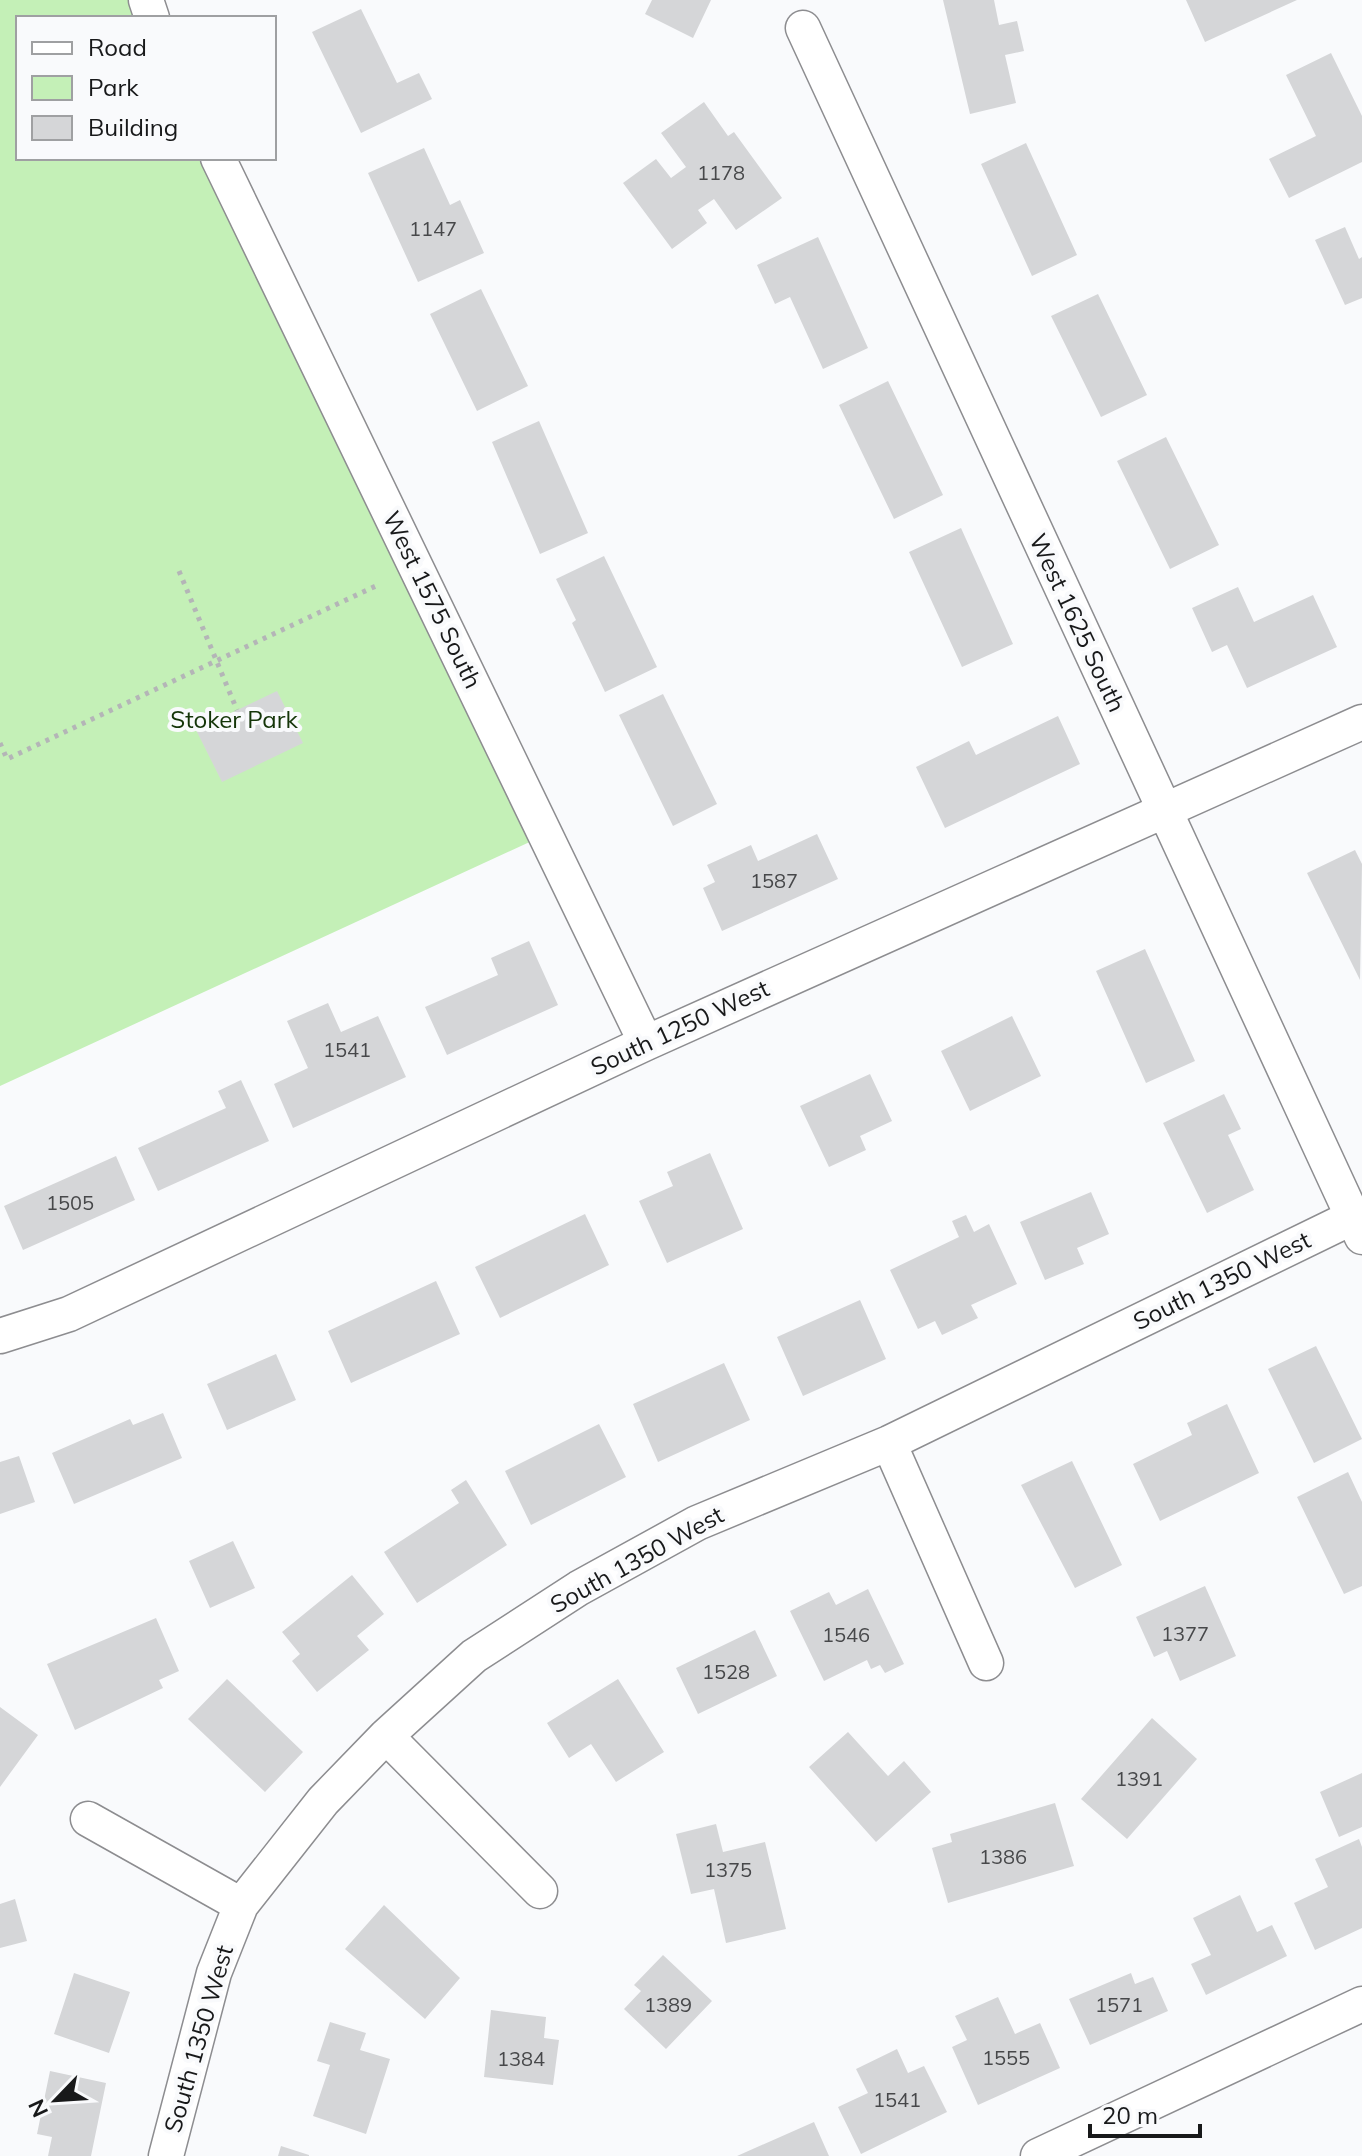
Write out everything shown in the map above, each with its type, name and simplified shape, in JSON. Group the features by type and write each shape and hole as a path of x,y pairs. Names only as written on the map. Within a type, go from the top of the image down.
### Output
{"street":[{"name":"West 1625 South","path":"803,28 1357,1227"},
{"name":"West 1575 South","path":"219,160 646,1043"},
{"name":"South 1250 West","path":"0,1336 69,1314 646,1043 1362,722"},
{"name":"South 1350 West","path":"166,2156 214,1973 241,1905 323,1801 386,1736 474,1656 579,1588 697,1523 889,1443 1357,1227"},
{"path":"889,1443 986,1663"},
{"path":"386,1736 540,1891"},
{"path":"88,1819 241,1905"},
{"path":"1038,2156 1362,2004"}],"path":[{"path":"179,571 237,710"},
{"path":"0,743 7,759 378,585"}],"green space":[{"name":"Stoker Park","path":"0,0 153,0 161,16 16,16 16,160 229,160 547,834 0,1086"}],"building":[{"path":"652,0 711,0 693,38 645,14"},
{"path":"943,0 994,0 999,25 1017,21 1024,51 1005,55 1016,103 970,114"},
{"path":"1186,0 1297,0 1205,42"},
{"path":"361,9 397,83 419,73 432,99 361,133 312,32"},
{"path":"1331,53 1362,116 1362,162 1289,198 1269,159 1316,136 1286,75"},
{"path":"704,102 728,136 734,132 782,198 736,230 714,199 698,210 707,223 672,249 623,183 656,159 671,178 686,167 661,133"},
{"path":"1026,143 1077,255 1032,276 981,164"},
{"path":"424,148 450,205 460,200 484,253 418,282 368,173"},
{"path":"1345,227 1359,259 1362,257 1362,298 1345,305 1315,240"},
{"path":"818,237 868,348 823,369 790,297 775,304 757,265"},
{"path":"481,289 528,386 477,411 430,314"},
{"path":"1098,294 1147,395 1101,417 1051,316"},
{"path":"888,381 943,495 894,519 839,405"},
{"path":"539,421 588,533 540,554 492,442"},
{"path":"1166,437 1219,545 1170,569 1117,461"},
{"path":"961,528 1013,644 962,667 909,552"},
{"path":"604,556 657,667 605,692 572,623 576,620 556,579"},
{"path":"1238,587 1254,622 1313,595 1337,647 1247,688 1227,645 1212,652 1192,608"},
{"path":"277,691 303,743 222,782 196,730"},
{"path":"663,694 717,804 673,826 619,715"},
{"path":"1058,716 1080,764 945,828 916,767 969,741 976,755"},
{"path":"817,834 838,879 722,931 703,888 715,882 707,865 751,845 758,861"},
{"path":"1355,850 1362,864 1360,980 1307,873"},
{"path":"529,941 558,1005 447,1055 425,1007 498,975 491,958"},
{"path":"1145,949 1195,1061 1146,1083 1096,971"},
{"path":"328,1003 341,1032 378,1016 406,1077 293,1128 274,1084 308,1068 287,1021"},
{"path":"1012,1016 1041,1076 970,1111 941,1051"},
{"path":"870,1074 892,1121 860,1136 866,1150 829,1167 800,1106"},
{"path":"241,1080 269,1141 158,1191 138,1148 226,1108 218,1091"},
{"path":"1224,1094 1241,1129 1228,1135 1254,1190 1207,1213 1163,1123"},
{"path":"710,1153 743,1229 667,1263 639,1201 673,1186 667,1172"},
{"path":"116,1156 135,1200 23,1250 4,1206"},
{"path":"1091,1192 1109,1234 1077,1248 1084,1264 1045,1280 1020,1222"},
{"path":"585,1214 609,1265 500,1318 475,1267"},
{"path":"966,1215 974,1232 989,1224 1017,1284 971,1305 978,1318 942,1335 935,1321 918,1329 890,1270 959,1237 952,1221"},
{"path":"436,1281 460,1334 351,1383 328,1331"},
{"path":"860,1300 886,1359 803,1396 777,1337"},
{"path":"1316,1346 1362,1439 1314,1463 1268,1369"},
{"path":"276,1354 296,1400 227,1430 207,1384"},
{"path":"724,1363 750,1420 658,1462 633,1404"},
{"path":"1227,1404 1259,1473 1160,1521 1133,1464 1192,1435 1187,1423"},
{"path":"163,1413 182,1458 74,1504 52,1453 130,1419 133,1425"},
{"path":"599,1424 626,1477 531,1525 505,1471"},
{"path":"19,1456 35,1502 0,1514 0,1462"},
{"path":"1072,1461 1122,1565 1075,1588 1021,1485"},
{"path":"1348,1472 1362,1502 1362,1586 1344,1594 1297,1497"},
{"path":"466,1480 507,1545 417,1603 384,1552 459,1503 451,1490"},
{"path":"233,1541 255,1588 210,1608 189,1561"},
{"path":"352,1575 384,1614 357,1636 369,1650 317,1692 292,1661 300,1654 282,1632"},
{"path":"1205,1586 1236,1656 1180,1681 1167,1651 1154,1657 1136,1617"},
{"path":"868,1589 904,1664 885,1673 880,1665 871,1669 867,1660 824,1681 790,1611 829,1592 836,1605"},
{"path":"156,1618 179,1671 159,1680 163,1688 75,1730 47,1664"},
{"path":"755,1630 777,1676 698,1714 676,1668"},
{"path":"227,1679 303,1752 265,1792 188,1719"},
{"path":"618,1679 664,1752 616,1782 591,1744 569,1758 547,1723"},
{"path":"0,1707 38,1735 0,1787"},
{"path":"1152,1718 1197,1759 1127,1839 1081,1799"},
{"path":"848,1732 888,1776 904,1761 931,1792 876,1842 809,1767"},
{"path":"1362,1773 1362,1827 1339,1837 1320,1792"},
{"path":"1055,1803 1074,1866 948,1903 932,1848 952,1842 950,1834"},
{"path":"716,1824 723,1852 765,1842 786,1929 726,1943 714,1889 691,1894 676,1834"},
{"path":"1359,1839 1362,1847 1362,1928 1315,1950 1294,1903 1328,1887 1315,1859"},
{"path":"1240,1895 1257,1932 1272,1925 1287,1956 1206,1995 1191,1964 1211,1955 1193,1918"},
{"path":"15,1899 27,1941 0,1948 0,1904"},
{"path":"384,1905 460,1978 425,2019 345,1949"},
{"path":"663,1955 712,2001 666,2049 624,2009 641,1991 634,1985"},
{"path":"74,1973 130,1992 109,2053 54,2034"},
{"path":"1131,1973 1135,1984 1153,1977 1168,2011 1090,2045 1069,1999"},
{"path":"998,1997 1015,2034 1040,2023 1060,2068 978,2105 952,2047 967,2040 955,2016"},
{"path":"491,2010 546,2017 544,2038 559,2040 553,2085 484,2077"},
{"path":"330,2022 366,2033 360,2050 390,2059 366,2134 313,2116 330,2065 317,2061"},
{"path":"897,2049 908,2073 924,2066 947,2112 861,2154 838,2107 868,2093 856,2069"},
{"path":"50,2071 106,2083 91,2156 48,2156 52,2137 37,2134"},
{"path":"814,2122 829,2156 737,2156"},
{"path":"281,2146 309,2155 309,2156 278,2156"}]}
